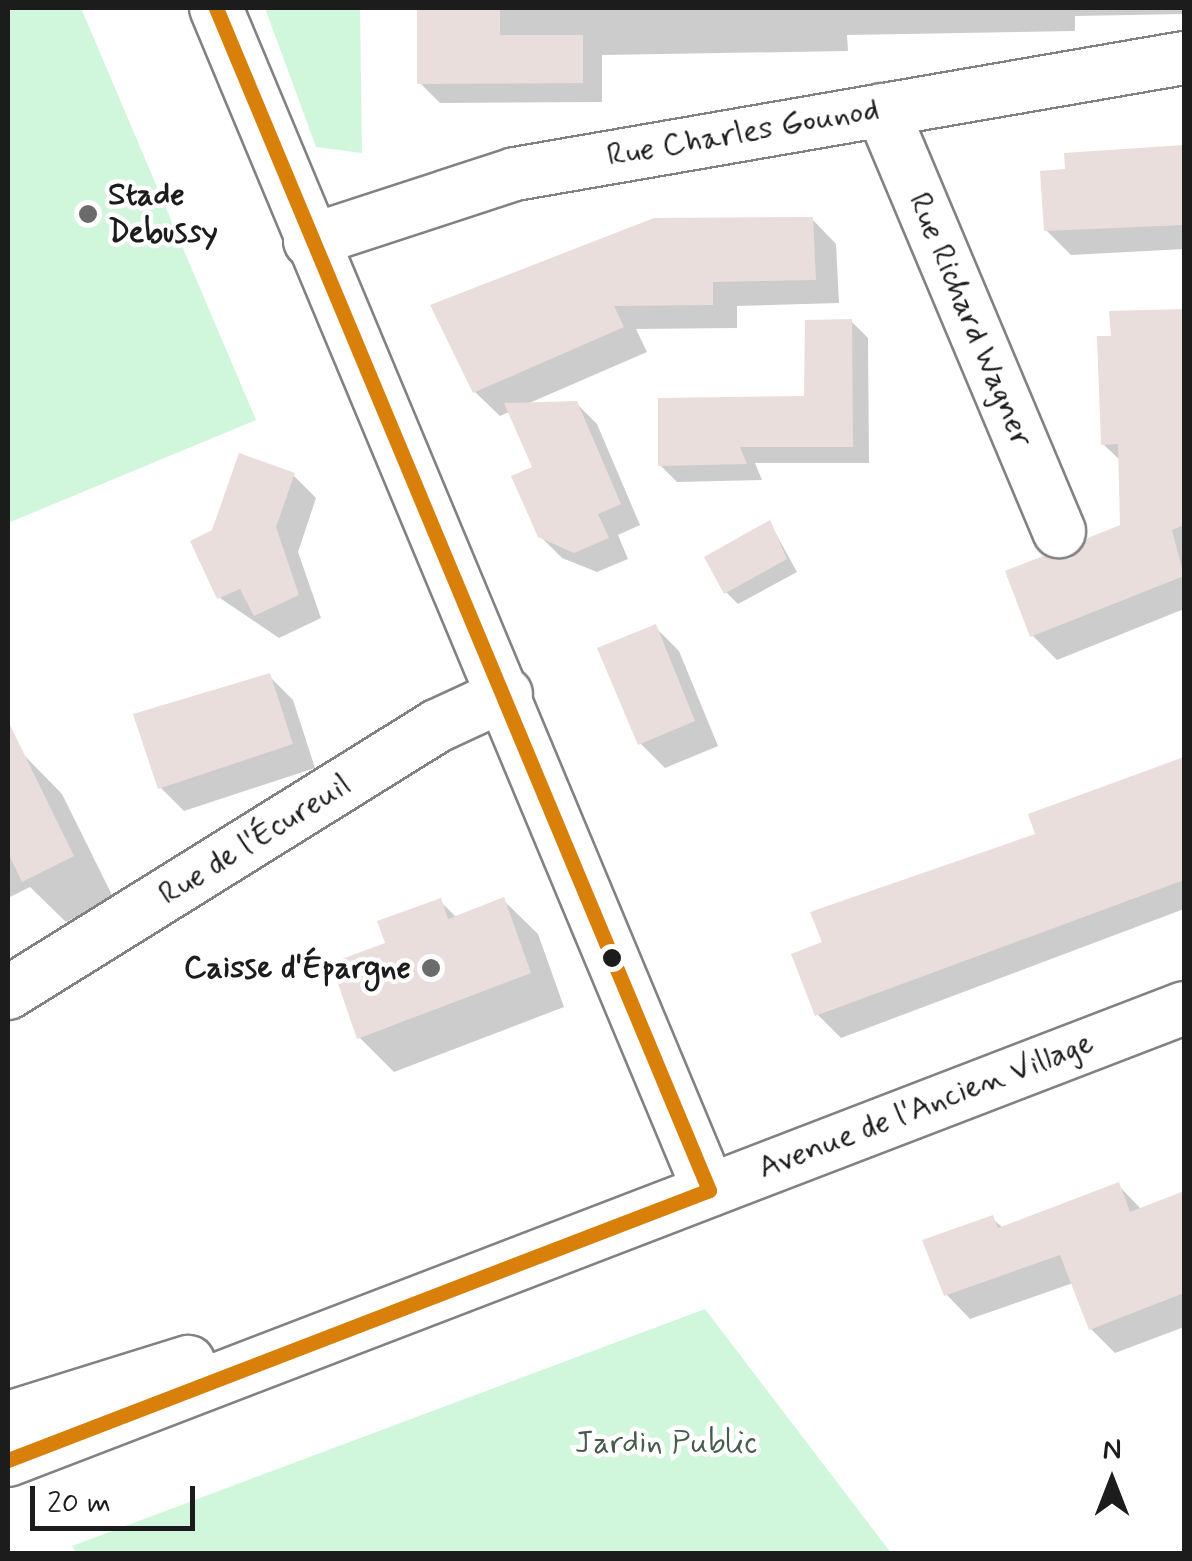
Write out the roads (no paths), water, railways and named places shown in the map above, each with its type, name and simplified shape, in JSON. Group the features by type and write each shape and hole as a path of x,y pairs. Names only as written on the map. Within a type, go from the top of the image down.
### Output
{"street":[{"path":"216,8 310,240 506,694 709,1190"},
{"name":"Rue Charles Gounod","path":"310,240 485,180 1184,58"},
{"name":"Rue Richard Wagner","path":"882,110 1059,530"},
{"name":"Rue de l'Écureuil","path":"8,993 448,720 506,694"},
{"name":"Avenue de l'Ancien Village","path":"8,1460 331,1331 1184,1008"},
{"name":"Avenue de l'Ancien Village","path":"8,1418 147,1372 331,1331"}],"place":[{"name":"Stade Debussy","path":"88,214"},
{"name":"Caisse d'Épargne","path":"431,968"}],"park label":[{"name":"Jardin Public","path":"666,1443"}]}
